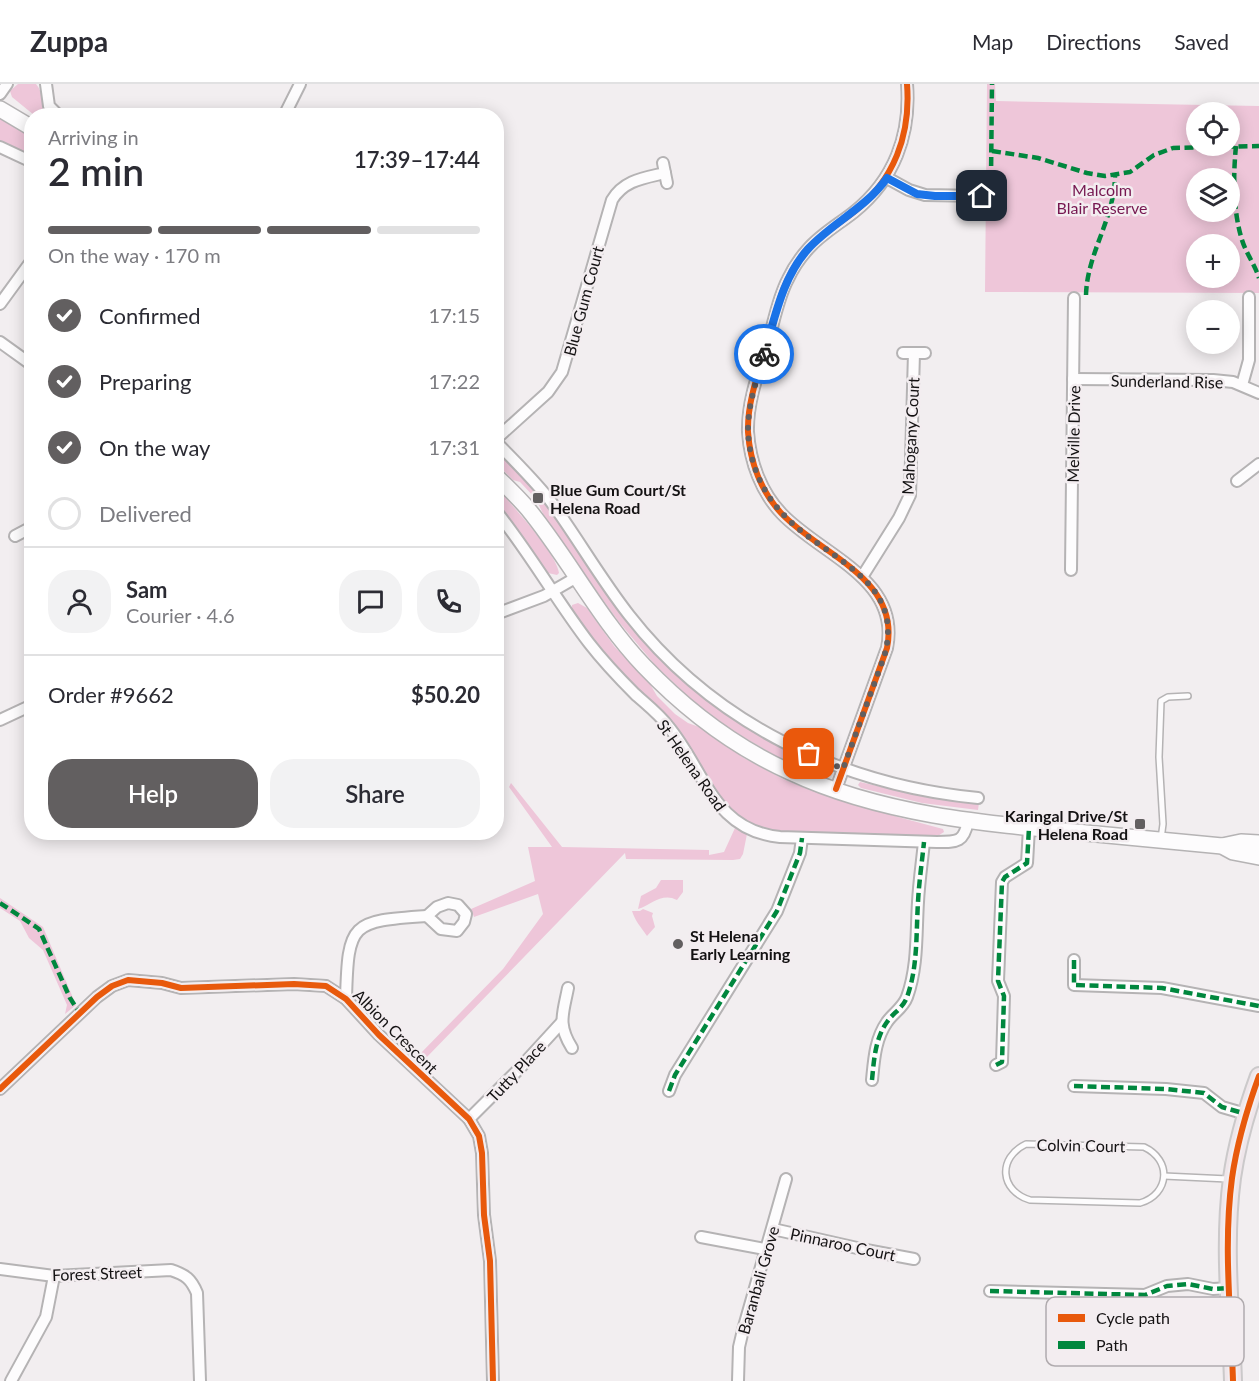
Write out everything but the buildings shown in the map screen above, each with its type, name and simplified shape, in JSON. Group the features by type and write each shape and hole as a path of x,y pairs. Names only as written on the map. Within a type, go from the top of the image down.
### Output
{"main road":[{"path":"0,109 24,123"},
{"name":"St Helena Road","path":"504,484 527,508 633,655 696,714 758,756 805,779 897,807 968,821 1222,846 1252,856 1259,863"},
{"name":"St Helena Road","path":"1222,846 1241,842 1259,843"},
{"path":"1230,1297 1229,1211 1232,1179 1246,1114 1259,1076"},
{"path":"1233,1366 1233,1381"}],"street":[{"path":"0,94 7,84"},
{"path":"46,84 51,108"},
{"path":"288,108 300,84"},
{"path":"836,789 881,667 889,639 889,622 876,592 862,577 792,523 775,506 761,483 752,457 749,416 782,293 793,269 809,248 872,197 887,178 901,144 905,126 907,84"},
{"path":"0,147 24,158"},
{"name":"Blue Gum Court","path":"504,433 548,392 562,372 608,209 616,193 628,183 665,173"},
{"path":"887,178 917,194 982,196"},
{"path":"0,304 24,271"},
{"path":"1242,385 1249,360 1249,297"},
{"name":"Melville Drive","path":"1071,570 1074,298"},
{"path":"0,342 24,359"},
{"name":"Mahogany Court","path":"862,577 899,518 910,495 908,353 925,353"},
{"name":"Sunderland Rise","path":"1073,379 1213,380 1242,385 1259,393"},
{"path":"504,449 550,501 630,617 678,669 738,717 790,745 843,769 903,787 978,798"},
{"path":"1237,481 1259,464"},
{"name":"St Helena Road","path":"504,522 601,657 672,730 720,808 738,823 769,836 924,842 958,840 964,836 968,821"},
{"path":"15,536 24,531"},
{"path":"504,611 554,592 577,578"},
{"path":"0,720 24,709"},
{"path":"996,1065 1002,1062 1004,996 998,981 1002,882 1005,877 1027,863 1029,828"},
{"path":"669,1091 675,1075 777,911 800,853 801,838"},
{"path":"872,1080 877,1040 887,1022 906,999 911,982 917,939 918,899 924,842"},
{"path":"346,999 348,950 352,938 360,928 379,920 427,916"},
{"path":"1074,960 1074,985 1162,988 1259,1006"},
{"name":"Albion Crescent","path":"0,1089 80,1011 112,986 128,980 162,983 181,988 310,984 326,986 346,999 400,1055 469,1119 479,1136 482,1153 484,1215 490,1261 493,1381"},
{"path":"562,1022 568,988"},
{"name":"Tutty Place","path":"562,1022 563,1033 572,1048"},
{"name":"Tutty Place","path":"469,1119 562,1022"},
{"path":"1074,1086 1166,1089 1204,1093 1222,1107 1246,1114"},
{"name":"Baranbali Grove","path":"738,1381 741,1339 786,1179"},
{"name":"Pinnaroo Court","path":"773,1228 914,1259"},
{"path":"701,1237 765,1249"},
{"name":"Forest Street","path":"0,1269 54,1276 171,1270 184,1274 192,1281 199,1306 200,1381"},
{"path":"11,1381 46,1317 54,1276"},
{"path":"990,1291 1145,1294 1167,1286 1188,1284 1213,1289 1230,1288"}],"lane":[{"path":"1160,841 1163,824 1159,757 1161,701 1168,697 1188,696"},
{"name":"Colvin Court","path":"1026,1144 1135,1146 1144,1147 1158,1156 1164,1176 1160,1189 1155,1195 1140,1203 1030,1200 1022,1197 1010,1186 1006,1169 1012,1154 1026,1144"},
{"path":"1164,1176 1232,1179"}],"green space":[{"path":"18,84 36,84 45,108 25,108 12,97 10,91"},
{"name":"Malcolm Blair Reserve","path":"987,84 995,84 996,101 1186,105 1186,156 1240,156 1240,106 1259,106 1259,293 985,292"},
{"path":"0,119 24,132 24,152 0,141"},
{"path":"504,458 545,503 615,607 657,656 680,678 731,717 758,734 816,762 815,771 781,759 733,731 695,703 656,666 618,621 546,520 536,499 520,482 513,480 504,471"},
{"path":"504,496 550,554 559,573 557,575 548,573 504,513"},
{"path":"578,603 587,608 614,646 650,684 657,696 688,723 702,728 744,758 783,779 805,788 943,829 944,832 936,837 780,832 758,828 741,820 719,798 671,721 622,674 594,640 572,610 572,605"},
{"path":"860,782 925,797 979,803 978,810 922,803 861,788 858,785"},
{"path":"511,783 562,847 709,850 709,855 724,852 735,828 747,834 743,854 740,859 733,860 626,859 625,853 425,1059 419,1055 503,969 543,914 538,894 474,917 471,909 535,881 528,847 552,847 509,787"},
{"path":"661,880 683,880 683,892 677,900 661,898 638,909 641,896 656,888"},
{"path":"0,898 43,927 76,1005 65,1014 67,1005 43,950 29,938 20,921 0,908"},
{"path":"643,909 653,913 655,927 647,936 632,911"}],"marked path":[{"path":"981,187 987,186 991,178 992,84"},
{"path":"992,151 1038,158 1105,176 1130,172 1154,155 1173,148 1259,146"},
{"path":"1235,156 1235,205 1239,229 1259,278"},
{"path":"1086,295 1091,265 1111,206 1115,175"},
{"path":"996,1065 1002,1062 1004,996 998,981 1002,882 1005,877 1027,863 1029,828"},
{"path":"669,1091 675,1075 777,911 800,853 802,838"},
{"path":"872,1080 880,1035 887,1022 905,1001 911,986 915,962 918,894 924,842"},
{"path":"0,903 39,929 70,998 79,1012"},
{"path":"1074,960 1074,985 1162,988 1259,1006"},
{"path":"1074,1086 1166,1089 1204,1093 1222,1107 1246,1114"},
{"path":"990,1291 1145,1295 1167,1286 1188,1284 1213,1289 1230,1288"}],"cycle path":[{"path":"836,789 887,648 888,624 882,604 870,586 854,570 798,529 768,496 751,454 748,420 755,383 785,286 794,267 808,249 854,212 880,186 897,155 903,138 908,103 907,84"},
{"path":"0,1089 97,997 112,986 128,980 162,983 181,988 294,984 326,986 346,999 379,1035 469,1119 479,1136 482,1153 484,1215 490,1261 493,1381"},
{"path":"1229,1297 1228,1229 1232,1178 1240,1139 1259,1076"},
{"path":"1232,1366 1233,1381"}],"way so far":[{"path":"764,354 751,401 748,430 752,457 761,483 783,515 870,585 884,606 889,622 889,639 884,657 843,769 809,754"}],"place":[{"name":"Blue Gum Court/St Helena Road","path":"538,498"},
{"name":"Karingal Drive/St Helena Road","path":"1140,824"},
{"name":"St Helena Early Learning","path":"678,944"}],"route":[{"path":"764,354 782,293 801,257 819,239 872,197 887,178 917,194 982,196"}]}
